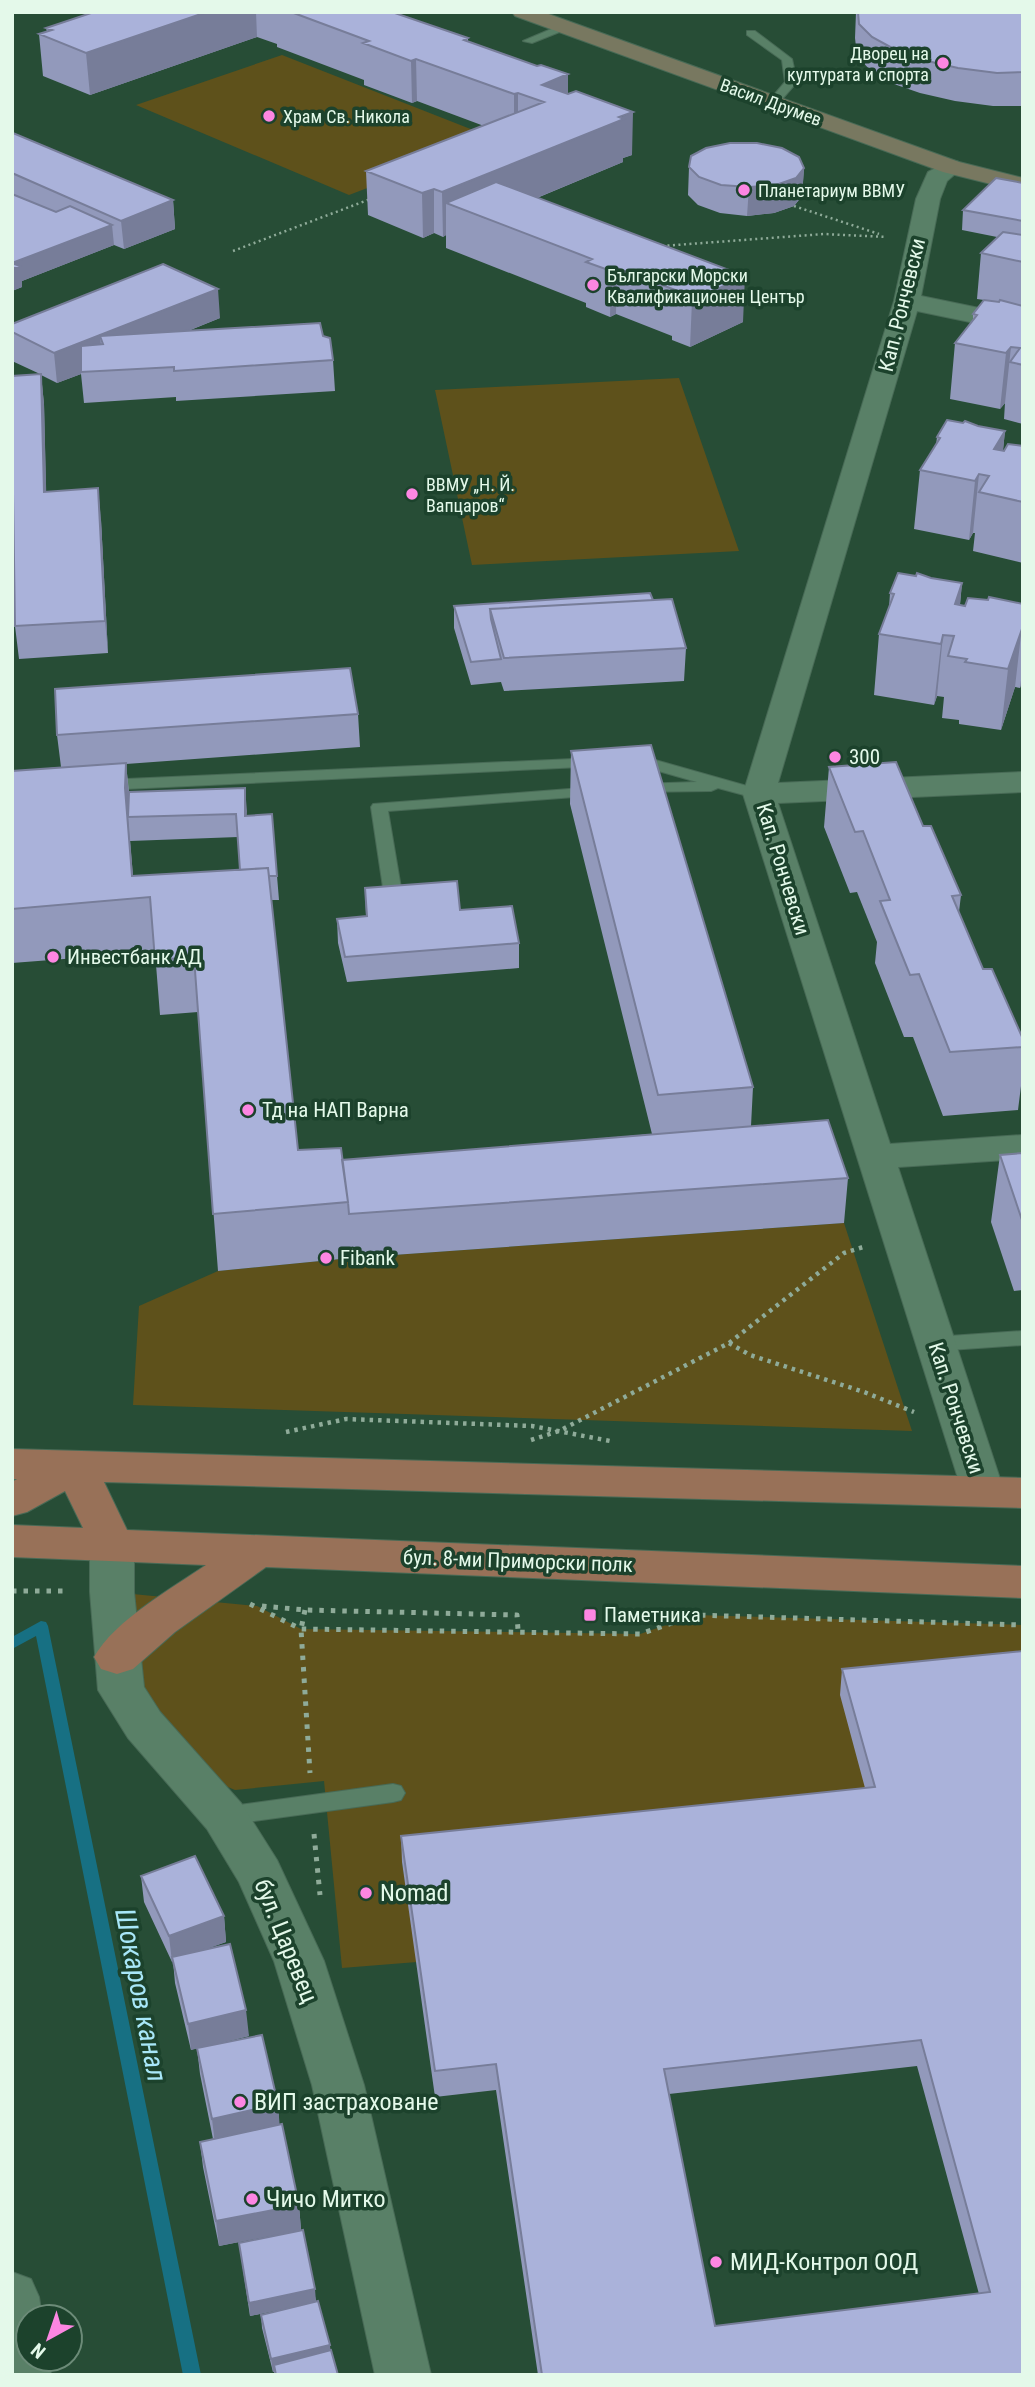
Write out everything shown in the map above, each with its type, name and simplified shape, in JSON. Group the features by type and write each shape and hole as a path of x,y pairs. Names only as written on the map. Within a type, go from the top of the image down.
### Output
{"main road":[{"path":"12,1464 1003,1492"},
{"path":"12,1501 75,1466"},
{"path":"75,1466 112,1544"},
{"name":"бул. 8-ми Приморски полк","path":"12,1541 1023,1582"},
{"path":"117,1657 189,1597 259,1550"}],"street":[{"name":"Васил Друмев","path":"522,12 951,167 1023,185"},
{"name":"Кап. Рончевски","path":"951,167 936,177 928,199 907,301 746,790 874,1157 964,1432 1003,1492"},
{"path":"907,301 1023,325"},
{"path":"746,790 1023,782"},
{"path":"874,1157 1023,1147"},
{"name":"бул. Царевец","path":"112,1544 112,1592 121,1690 144,1725 224,1815 260,1874 299,1961 338,2085 403,2375"},
{"path":"12,2297 23,2375"}],"lane":[{"path":"528,41 563,27"},
{"path":"751,33 788,59 791,82 773,103"},
{"path":"80,786 641,761 746,790"},
{"path":"393,894 379,807 618,790 746,790"},
{"path":"935,1344 1023,1338"},
{"path":"224,1815 393,1793"}],"path":[{"path":"233,251 374,198"},
{"path":"794,206 886,237"},
{"path":"660,246 824,234 886,237 919,242"},
{"path":"524,1443 559,1431 729,1343 844,1253 900,1236"},
{"path":"729,1343 750,1355 864,1392 964,1432"},
{"path":"12,1591 112,1592"},
{"path":"189,1597 305,1610 517,1615 518,1630"},
{"path":"257,1605 301,1629 518,1630 640,1634 695,1615 1023,1625"},
{"path":"305,1610 301,1629 320,1897"}],"shaded area":[{"path":"282,55 496,139 349,195 136,105"},
{"path":"679,378 739,551 472,565 435,390"},
{"path":"844,1223 912,1431 133,1405 139,1306 218,1271 351,1258"},
{"path":"112,1592 257,1606 301,1629 640,1634 695,1615 1023,1625 1023,1677 872,1813 402,1862 417,1962 342,1968 324,1781 235,1790 180,1767 144,1725"}],"building":[{"path":"94,12 207,12 86,53 39,34 52,30 46,28"},
{"path":"291,12 392,12 468,38 464,40 537,66 568,74 542,85 568,94 576,91 633,112 619,117 624,119 442,192 434,189 422,193 366,171 544,102 416,59 411,61 363,43 369,41"},
{"path":"858,12 1023,12 1023,72 997,73 923,60 872,37 859,24"},
{"path":"12,133 173,200 121,221 12,173"},
{"path":"730,143 757,143 782,148 799,157 804,168 796,178 776,185 749,187 721,185 699,177 689,167 691,156 706,148"},
{"path":"996,178 1023,183 1023,221 963,210"},
{"path":"496,182 745,276 692,301 673,294 678,291 617,268 611,271 586,262 592,259 446,203"},
{"path":"12,194 56,212 70,206 112,225 12,263"},
{"path":"1003,232 1023,235 1023,262 981,253"},
{"path":"163,264 218,289 54,353 12,332 12,324"},
{"path":"984,300 1000,300 1023,306 1023,365 1010,362 1020,348 1011,347 1006,353 955,343 977,315 973,314"},
{"path":"320,323 323,336 330,338 333,360 174,371 174,367 81,372 81,346 103,344 100,336"},
{"path":"41,374 44,492 98,488 105,621 15,626 12,376"},
{"path":"947,420 963,423 965,421 1005,431 994,449 1004,451 1008,444 1023,446 1023,502 979,492 989,476 979,474 975,481 920,470 940,438 937,437"},
{"path":"898,573 916,576 917,573 962,583 955,604 965,606 968,598 988,600 989,597 1023,604 1023,626 1008,669 965,662 967,659 948,656 954,636 943,635 941,644 879,634 894,594 890,593"},
{"path":"650,593 653,600 490,609 501,659 471,662 454,606"},
{"path":"672,599 686,648 504,658 490,609"},
{"path":"350,668 358,714 57,735 55,689"},
{"path":"651,745 753,1087 658,1095 571,751"},
{"path":"896,762 923,826 931,826 961,895 952,896 983,969 992,969 1023,1039 1023,1047 950,1052 919,974 910,975 880,901 890,900 863,831 855,832 829,767"},
{"name":"Тд на НАП Варна","path":"126,763 125,788 132,876 268,868 298,1150 341,1148 348,1202 213,1214 194,957 155,960 150,897 12,909 12,771"},
{"path":"245,788 245,816 272,814 277,876 269,876 268,868 240,870 236,814 128,817 129,792"},
{"path":"457,881 460,910 512,906 519,943 345,957 337,919 367,916 365,888"},
{"path":"828,1120 848,1178 349,1214 342,1160"},
{"path":"1023,1153 1023,1223 1000,1155"},
{"path":"1023,1651 1023,2375 542,2375 496,2064 435,2071 401,1836 875,1787 842,1669","holes":["921,2040 990,2292 715,2326 664,2069"]},
{"path":"195,1856 224,1916 169,1936 141,1876"},
{"path":"230,1944 246,2010 188,2024 172,1957"},
{"name":"ВИП застраховане","path":"262,2035 278,2104 212,2119 197,2048"},
{"name":"Чичо Митко","path":"282,2124 299,2205 216,2221 200,2142"},
{"path":"303,2230 315,2289 249,2303 239,2243"},
{"path":"318,2301 330,2345 271,2359 261,2315"},
{"path":"331,2350 338,2375 276,2375 274,2365"}],"waterway":[{"name":"Шокаров канал","path":"12,1644 41,1626 192,2375"}],"place":[{"name":"Дворец на културата и спорта","path":"943,63"},
{"name":"Храм Св. Никола","path":"269,116"},
{"name":"Планетариум ВВМУ","path":"744,190"},
{"name":"Български Морски Квалификационен Център","path":"593,285"},
{"name":"ВВМУ „Н. Й. Вапцаров“","path":"412,494"},
{"name":"300","path":"835,757"},
{"name":"Инвестбанк АД","path":"53,957"},
{"name":"Тд на НАП Варна","path":"248,1110"},
{"name":"Fibank","path":"326,1258"},
{"name":"Паметника","path":"590,1615"},
{"name":"Nomad","path":"366,1893"},
{"name":"ВИП застраховане","path":"240,2102"},
{"name":"Чичо Митко","path":"252,2199"},
{"name":"МИД-Контрол ООД","path":"716,2262"}]}
